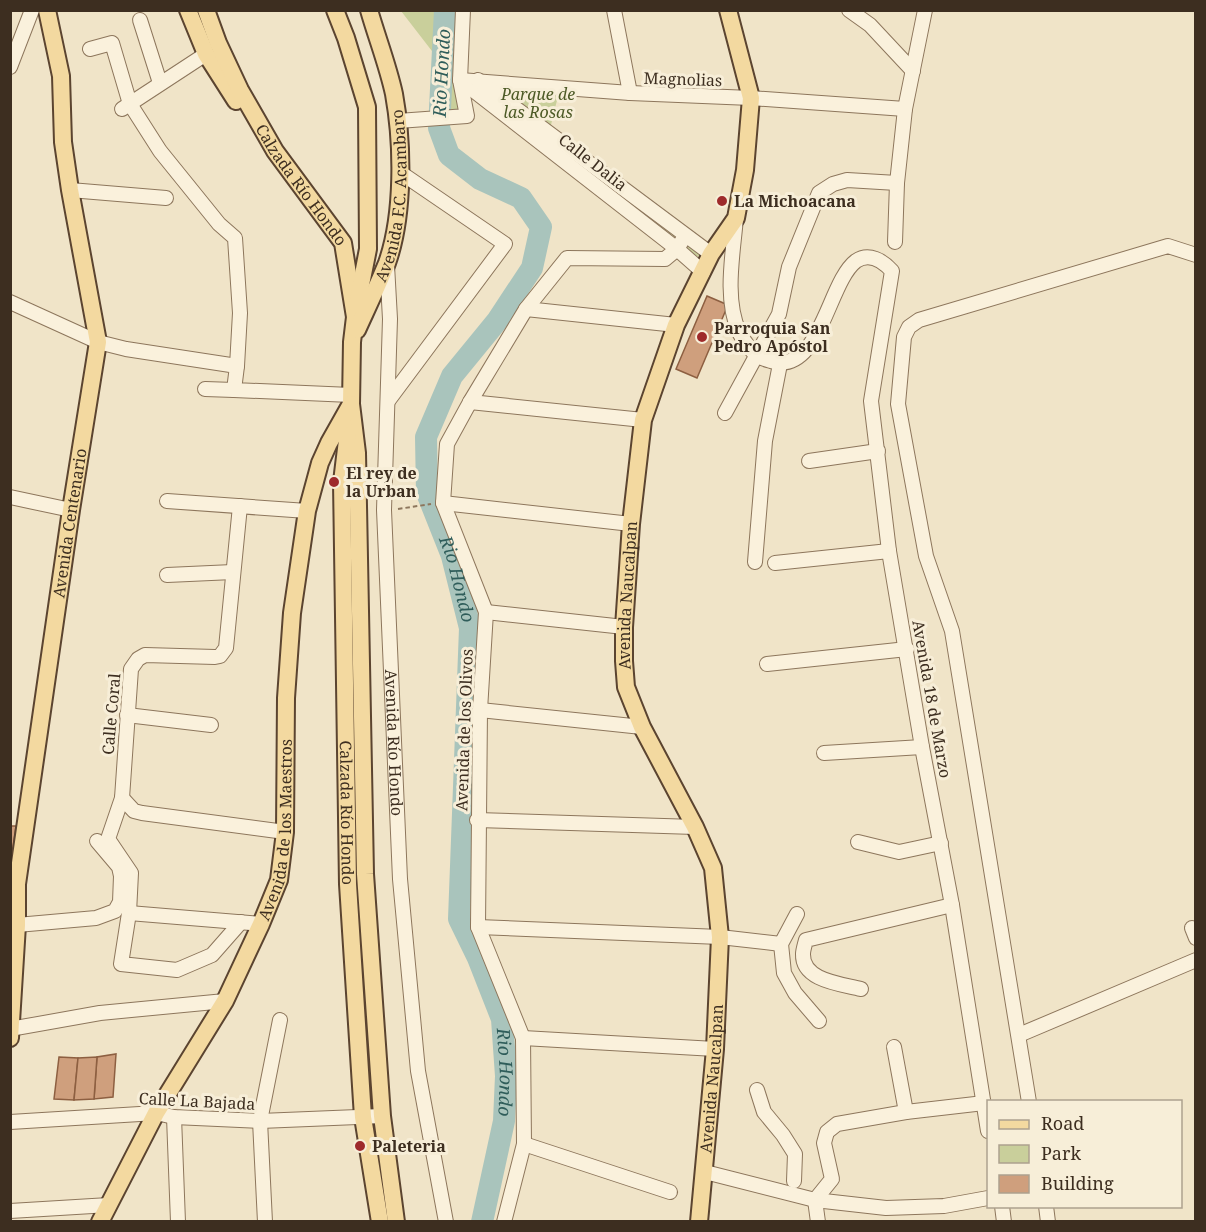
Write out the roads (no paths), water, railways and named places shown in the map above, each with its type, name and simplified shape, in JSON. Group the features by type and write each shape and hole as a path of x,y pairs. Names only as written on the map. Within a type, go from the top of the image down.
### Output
{"main road":[{"name":"Avenida Centenario","path":"10,1038 17,924 14,884 98,342 70,190 63,142 61,76 47,10"},
{"path":"188,10 206,54 248,121 275,151"},
{"name":"Calzada Río Hondo","path":"206,10 218,43 240,90 275,151 343,243 355,317 351,399 342,482 348,884 363,1117 380,1221"},
{"path":"212,10 229,50 262,111 275,151"},
{"name":"Avenida F.C. Acambaro","path":"335,10 367,107 368,249 355,317"},
{"name":"Avenida F.C. Acambaro","path":"352,342 387,263 394,236 401,173 398,121 393,93 369,10"},
{"name":"Avenida Naucalpan","path":"699,1221 715,1049 720,937 713,868 695,827 642,727 627,687 624,627 631,524 643,420 676,325 711,254 736,218 745,170 751,98 728,10"},
{"path":"343,243 356,250 368,249 381,246 394,236"},
{"name":"Calzada Río Hondo","path":"351,399 357,453 365,874 382,1116 396,1221"},
{"name":"Avenida de los Maestros","path":"100,1221 156,1113 225,1000 279,880 285,832 286,698 290,634 307,511 320,463 351,399"}],"street":[{"path":"10,67 32,10"},
{"path":"398,121 467,116 460,80 463,10"},
{"path":"614,10 630,93"},
{"path":"849,10 870,25 913,71"},
{"path":"895,242 897,183 905,109 925,10"},
{"path":"140,20 160,83"},
{"path":"90,49 112,43 126,106 219,224 235,238 240,313 234,390"},
{"path":"126,106 206,54"},
{"name":"Magnolias","path":"460,80 630,93 751,98 905,109"},
{"name":"Calle Dalia","path":"460,80 711,254"},
{"name":"Calle Dalia","path":"478,81 581,166 703,272"},
{"path":"388,401 505,244 401,173"},
{"path":"726,413 779,314 789,267 819,194 833,184 847,180 897,183"},
{"path":"70,190 166,198"},
{"path":"736,218 731,300 739,332 756,357 780,364 765,441 755,562"},
{"path":"677,249 685,236"},
{"path":"1029,1100 952,631 926,556 898,404 904,337 909,327 919,320 1168,246 1196,255"},
{"name":"Avenida de los Olivos","path":"504,1221 524,1144 523,1038 478,927 477,820 486,612 441,503 447,444 526,309 567,258 665,259 677,249"},
{"name":"Avenida 18 de Marzo","path":"780,364 800,356 817,336 847,269 859,259 872,257 884,263 892,271 871,401 889,551 922,747 952,905 987,1124"},
{"name":"Avenida Río Hondo","path":"387,263 390,320 384,510 400,879 418,1071 446,1221"},
{"path":"10,302 98,342 126,349 237,366"},
{"path":"526,309 676,325"},
{"path":"205,389 351,399"},
{"path":"470,402 643,420"},
{"path":"808,461 878,451"},
{"path":"10,497 71,510"},
{"path":"167,501 307,511"},
{"path":"441,503 631,524"},
{"name":"Calle Coral","path":"129,913 131,873 108,839 122,798 131,669 138,659 145,655 215,657 226,648 240,506"},
{"path":"775,563 889,551"},
{"path":"167,575 233,572"},
{"path":"486,612 624,627"},
{"path":"767,664 907,649"},
{"path":"480,710 642,727"},
{"path":"127,715 211,725"},
{"path":"824,753 922,747"},
{"path":"122,798 134,811 142,813 285,832"},
{"path":"477,820 695,827"},
{"path":"17,924 96,918 115,910 120,902 121,876 118,867 97,841"},
{"path":"858,842 899,852 941,843"},
{"path":"861,989 818,978 808,969 802,956 806,940 952,905"},
{"path":"241,922 212,954 177,970 121,964 129,913 241,922 261,924"},
{"path":"797,914 781,944 784,973 795,993 819,1021"},
{"path":"478,927 720,937 781,944"},
{"path":"1019,1035 1196,960"},
{"path":"11,1029 100,1013 225,1000"},
{"path":"266,1221 260,1121 279,1020"},
{"path":"523,1038 715,1049"},
{"path":"894,1047 906,1112"},
{"path":"757,1090 764,1112 795,1154 794,1181"},
{"path":"818,1221 815,1200 832,1179 824,1143 827,1132 837,1124 906,1112 984,1103"},
{"name":"Calle La Bajada","path":"10,1122 156,1113 260,1121 382,1116"},
{"path":"174,1116 178,1221"},
{"path":"524,1144 670,1192"},
{"path":"705,1172 815,1200 886,1208 944,1206 987,1198"},
{"path":"10,1211 109,1204"}],"waterway":[{"name":"Rio Hondo","path":"445,10 439,128 449,155 480,179 521,198 541,227 532,268 497,321 452,376 426,437 427,493 452,556 470,628 459,919 478,958 502,1019 506,1076 504,1121 482,1222"}],"place":[{"name":"La Michoacana","path":"722,201"},
{"name":"Parroquia San Pedro Apóstol","path":"702,337"},
{"name":"El rey de la Urban","path":"334,482"},
{"name":"Paleteria","path":"360,1146"}],"park label":[{"name":"Parque de las Rosas","path":"538,103"}]}
